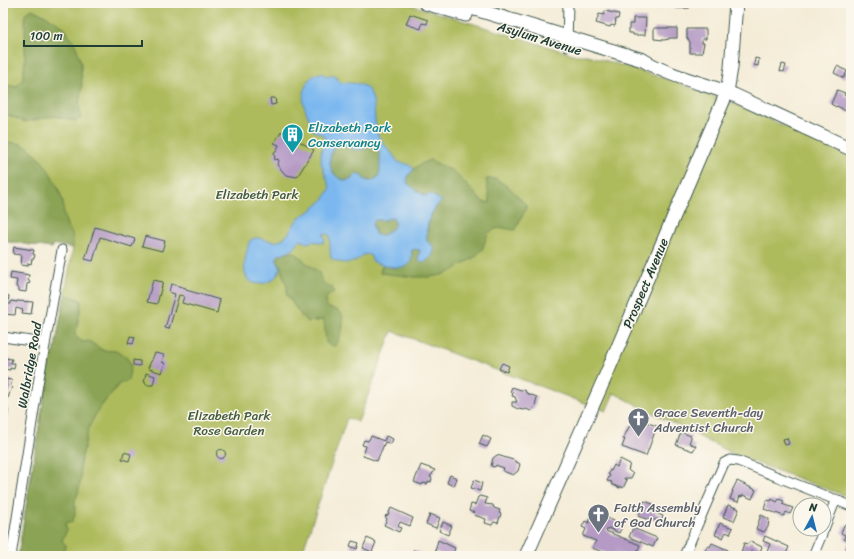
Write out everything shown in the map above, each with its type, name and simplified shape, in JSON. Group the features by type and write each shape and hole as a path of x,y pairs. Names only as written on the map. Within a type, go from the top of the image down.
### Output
{"main road":[{"name":"Asylum Avenue","path":"425,3 567,42 643,60 656,68 727,92 851,150"},
{"name":"Asylum Avenue","path":"455,3 567,42"},
{"name":"Prospect Avenue","path":"526,556 598,393 727,92 731,68 736,3"}],"street":[{"path":"567,42 568,3"},
{"name":"Walbridge Road","path":"11,556 45,344 62,250"},
{"path":"3,337 45,344"},
{"path":"684,556 724,463 730,460 738,461 851,506"},
{"path":"832,510 836,500"},
{"path":"813,556 821,537"}],"green space":[{"name":"Elizabeth Park","path":"3,3 405,3 576,55 587,55 673,81 740,106 851,157 851,498 735,455 614,393 606,411 392,331 358,422 347,418 301,556 18,556 51,354 54,354 73,248 53,244 52,248 3,241"},
{"path":"32,9 64,27 76,46 81,63 82,87 79,104 81,118 76,121 54,116 25,122 3,113 3,84 16,87 23,79 25,59 25,14"},
{"path":"8,142 22,144 30,149 43,162 48,170 61,195 64,217 73,239 73,248 53,244 52,248 3,241 3,143"},
{"path":"340,143 353,149 363,149 372,145 377,148 380,152 381,166 377,177 373,180 366,180 356,174 352,179 345,181 335,175 330,166 330,157 333,148"},
{"path":"430,160 453,171 483,202 490,203 486,179 496,179 510,188 526,205 526,209 515,230 503,228 495,229 488,233 482,250 475,257 450,272 430,277 414,277 380,273 383,265 396,268 410,262 412,250 420,250 420,258 434,247 427,242 427,232 430,218 437,205 429,197 416,190 407,182 412,171"},
{"path":"390,218 394,219 396,223 393,228 384,235 376,235 372,223 375,220"},
{"path":"295,252 319,272 324,284 332,287 334,292 327,298 327,307 340,312 343,320 341,335 335,346 326,343 324,320 308,322 302,317 287,295 287,287 278,259 283,254"},
{"path":"65,294 81,300 75,335 78,339 84,342 89,341 102,350 116,351 127,358 131,365 128,381 119,384 99,409 89,427 80,465 81,478 78,494 75,500 75,515 72,522 67,522 65,525 67,530 62,541 66,545 62,556 18,556 51,354 54,354"}],"water":[{"path":"321,73 329,77 331,75 336,77 340,82 359,84 368,89 373,101 379,137 398,162 410,165 414,169 408,177 408,184 423,195 427,196 430,194 442,201 431,214 427,230 427,241 434,247 434,252 430,258 423,262 418,260 420,250 412,250 410,263 403,267 392,267 376,263 372,261 371,256 367,254 363,255 356,261 343,263 331,258 329,235 325,233 323,235 325,239 323,243 312,241 308,243 300,240 294,249 278,255 276,260 280,268 277,275 269,282 258,284 253,283 246,276 244,268 249,242 255,238 278,241 285,237 296,221 320,202 326,196 330,188 321,163 321,152 325,138 323,135 314,131 303,100 306,85 316,74","holes":["340,143 358,150 370,146 376,147 380,158 380,172 378,178 369,181 365,180 361,174 356,174 352,179 345,181 335,175 330,166 330,157 333,148","390,218 394,219 395,223 393,228 384,235 376,235 372,223 375,220"]}],"building":[{"path":"676,3 689,3 689,8 676,8"},
{"path":"605,11 619,14 618,19 616,19 615,26 611,25 610,27 596,23 599,14 604,15"},
{"path":"410,14 428,20 427,24 422,23 421,29 406,24"},
{"path":"633,18 646,18 645,35 633,35 633,33 629,33 629,24 633,24"},
{"path":"654,28 677,28 677,38 669,38 664,40 654,39"},
{"path":"687,29 706,29 706,39 702,39 702,43 704,43 702,53 690,53 690,42 687,38"},
{"path":"755,58 759,59 758,66 754,65"},
{"path":"782,64 786,65 784,72 780,71"},
{"path":"837,66 847,71 844,78 834,73"},
{"path":"837,90 845,93 844,95 851,99 851,109 849,113 831,104"},
{"path":"270,98 275,98 276,104 271,105"},
{"path":"295,127 298,130 295,133 292,130"},
{"name":"Elizabeth Park Conservancy","path":"282,131 314,150 297,177 286,175 277,165 279,161 278,159 275,160 274,152 276,152 279,145 274,143"},
{"path":"95,227 135,239 132,247 100,237 93,261 85,259"},
{"path":"145,236 165,241 162,251 142,246"},
{"path":"14,247 34,250 33,254 35,255 31,264 28,263 28,266 21,265 22,255 13,254"},
{"path":"11,272 29,275 28,279 30,283 27,284 26,292 19,291 19,288 16,287 17,280 10,279"},
{"path":"153,280 163,282 157,304 147,302"},
{"path":"171,284 220,300 217,313 182,303 184,296 179,295 169,329 165,328 175,294 169,292"},
{"path":"4,295 9,296 8,304 11,304 11,301 33,302 31,314 22,313 23,310 16,308 15,315 3,314"},
{"path":"130,336 135,337 133,344 128,343"},
{"path":"155,353 164,355 162,362 165,363 162,373 148,368"},
{"path":"3,358 12,359 11,363 15,363 14,369 3,369"},
{"path":"133,360 140,361 140,366 133,365"},
{"path":"502,363 509,366 507,372 499,369"},
{"path":"146,373 155,376 153,385 146,385 144,382"},
{"path":"3,379 12,380 11,386 13,388 11,389 8,398 3,397"},
{"path":"512,387 525,390 526,393 537,397 535,406 531,411 526,409 518,409 512,406 512,402 517,402 515,397 512,396 513,393 510,392"},
{"path":"3,406 7,407 8,412 4,424"},
{"name":"Grace Seventh-day Adventist Church","path":"645,422 657,426 646,456 622,447 625,439 623,439 630,425 643,428"},
{"path":"681,432 691,436 689,443 696,446 693,451 676,445"},
{"path":"483,435 491,439 487,447 479,444"},
{"path":"371,436 384,441 386,436 393,439 391,444 385,442 377,461 363,456 366,446 362,445 364,440 368,441"},
{"path":"787,438 789,444 785,445 783,439"},
{"path":"221,449 226,454 221,459 216,454"},
{"path":"124,452 131,454 129,461 122,459"},
{"path":"497,455 520,464 518,471 513,475 503,471 504,468 496,465 495,467 491,466 493,458"},
{"path":"620,459 630,464 628,470 633,474 631,478 624,478 627,480 623,488 620,486 620,488 611,484 612,482 607,481 610,475 608,474 610,470 611,471 614,465 617,467"},
{"path":"421,465 435,470 430,477 432,478 431,482 429,481 427,484 423,483 422,485 414,482"},
{"path":"450,475 457,478 454,486 447,483"},
{"path":"474,480 482,483 480,491 471,488"},
{"path":"737,481 756,490 752,499 743,495 742,497 740,496 738,502 730,499"},
{"path":"480,496 487,498 485,504 493,505 494,508 500,510 499,513 501,514 498,523 494,522 492,525 485,523 486,519 474,515 475,513 469,511 471,504 475,505 478,497"},
{"path":"772,499 777,502 779,499 784,501 782,504 792,508 790,514 786,512 784,516 764,509 767,500 771,501"},
{"path":"644,501 653,504 651,509 655,511 655,513 663,516 661,522 652,519 652,521 638,516 641,510 639,509 640,506 642,507"},
{"path":"728,505 739,509 734,521 723,517"},
{"path":"391,508 413,518 410,526 400,522 398,526 401,528 399,532 384,525 387,519 385,516 388,515"},
{"name":"Faith Assembly of God Church","path":"600,510 605,512 603,516 623,525 619,533 608,528 606,531 640,545 635,556 614,556 592,548 596,541 583,536 586,529 582,527 585,521 589,523 591,516 596,518"},
{"path":"430,514 440,518 436,528 426,524"},
{"path":"761,515 769,519 768,527 764,532 756,529"},
{"path":"443,522 452,526 448,535 439,531"},
{"path":"720,523 733,528 730,534 726,532 723,538 715,535"},
{"path":"844,525 851,527 851,551 846,549 849,541 844,539 845,535 841,533"},
{"path":"633,528 657,538 653,547 629,537"},
{"path":"765,536 789,547 785,556 775,556 767,552 770,544 763,541"},
{"path":"367,538 376,542 372,552 363,548"},
{"path":"438,540 455,548 452,556 445,556 435,552"},
{"path":"352,541 359,543 357,549 350,546"},
{"path":"750,541 762,547 759,554 751,551 749,555 751,556 740,556 744,543 748,544"},
{"path":"712,543 728,550 727,556 703,555 707,546 710,547"},
{"path":"413,550 424,554 423,556 411,556"}],"place":[{"name":"Elizabeth Park Conservancy","path":"293,154"},
{"name":"Grace Seventh-day Adventist Church","path":"639,438"},
{"name":"Faith Assembly of God Church","path":"599,534"}],"park label":[{"name":"Elizabeth Park Rose Garden","path":"229,422"}]}
